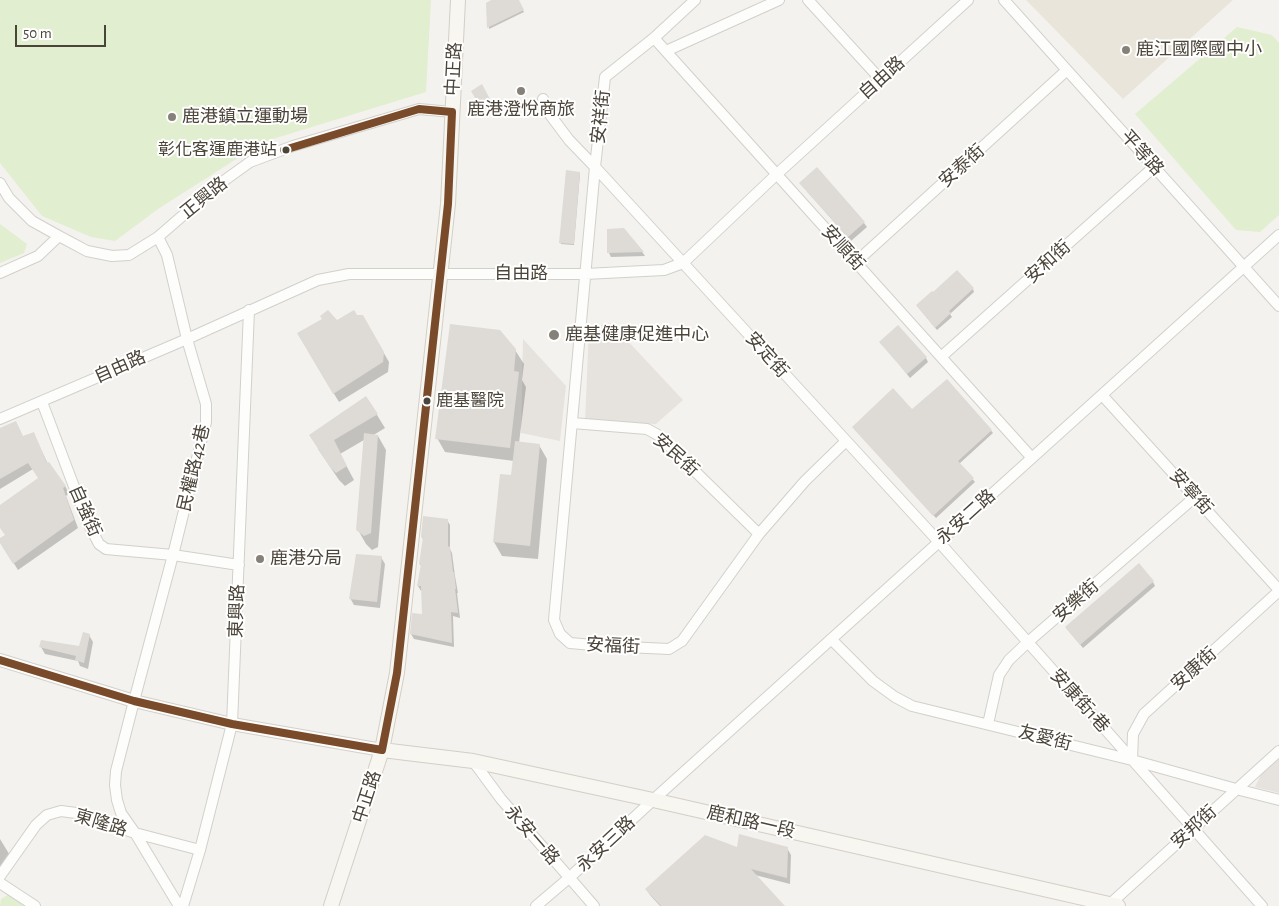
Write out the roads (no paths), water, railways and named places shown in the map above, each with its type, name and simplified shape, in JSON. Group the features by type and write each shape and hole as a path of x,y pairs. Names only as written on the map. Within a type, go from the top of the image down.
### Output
{"main road":[{"name":"中正路","path":"331,906 382,750 397,672 448,204 458,0"},
{"name":"鹿和路一段","path":"382,750 473,761 1114,905"}],"street":[{"name":"安祥街","path":"585,274 606,77 654,38 695,0"},
{"path":"666,51 780,0"},
{"path":"808,0 880,80"},
{"name":"自由路","path":"0,419 318,280 349,274 585,274 664,270 683,263 777,174 968,0"},
{"name":"平等路","path":"1004,0 1279,306"},
{"name":"安順街","path":"654,38 1032,458"},
{"name":"安泰街","path":"856,262 1067,70"},
{"name":"安定街","path":"543,99 551,116 569,140 939,542"},
{"name":"正興路","path":"0,183 9,198 32,221 59,236 87,251 112,256 129,254 158,237 218,185 250,162 294,146 420,109 452,112"},
{"name":"安和街","path":"941,357 1154,167"},
{"name":"永安二路","path":"653,800 1279,235"},
{"path":"0,273 38,256 59,236"},
{"name":"民權路42巷","path":"158,237 167,255 187,338 206,404 206,422 116,771 115,785 121,813 179,906"},
{"name":"安福街","path":"585,274 554,620 560,634 570,643 669,649 682,640 759,534 805,481 846,441"},
{"name":"東興路","path":"183,906 200,850 232,724 249,310"},
{"name":"安寧街","path":"1102,395 1279,590"},
{"name":"自強街","path":"42,402 87,521 99,544 106,549 173,554 239,565"},
{"name":"安民街","path":"572,423 647,429 658,435 759,534"},
{"name":"安樂街","path":"988,724 999,675 1009,660 1195,497"},
{"name":"安康街1巷","path":"939,542 1262,906"},
{"name":"安康街","path":"1132,760 1133,734 1144,714 1279,590"},
{"name":"友愛街","path":"831,639 874,681 895,697 912,706 1132,760 1279,800"},
{"path":"0,660 134,701 232,724 382,750"},
{"name":"安邦街","path":"1114,905 1193,828 1279,751"},
{"name":"永安一路","path":"473,761 501,799 594,906"},
{"name":"永安三路","path":"536,906 653,800"},
{"name":"東隆路","path":"0,876 36,825 47,815 61,812 76,812 135,833 200,850"},
{"path":"0,883 35,906"}],"place":[{"name":"鹿江國際國中小","path":"1126,50"},
{"name":"鹿港澄悅商旅","path":"521,91"},
{"name":"鹿港鎮立運動場","path":"172,117"},
{"name":"彰化客運鹿港站","path":"286,150"},
{"name":"鹿基健康促進中心","path":"554,335"},
{"name":"鹿基醫院","path":"427,401"},
{"name":"鹿港分局","path":"260,559"}]}
